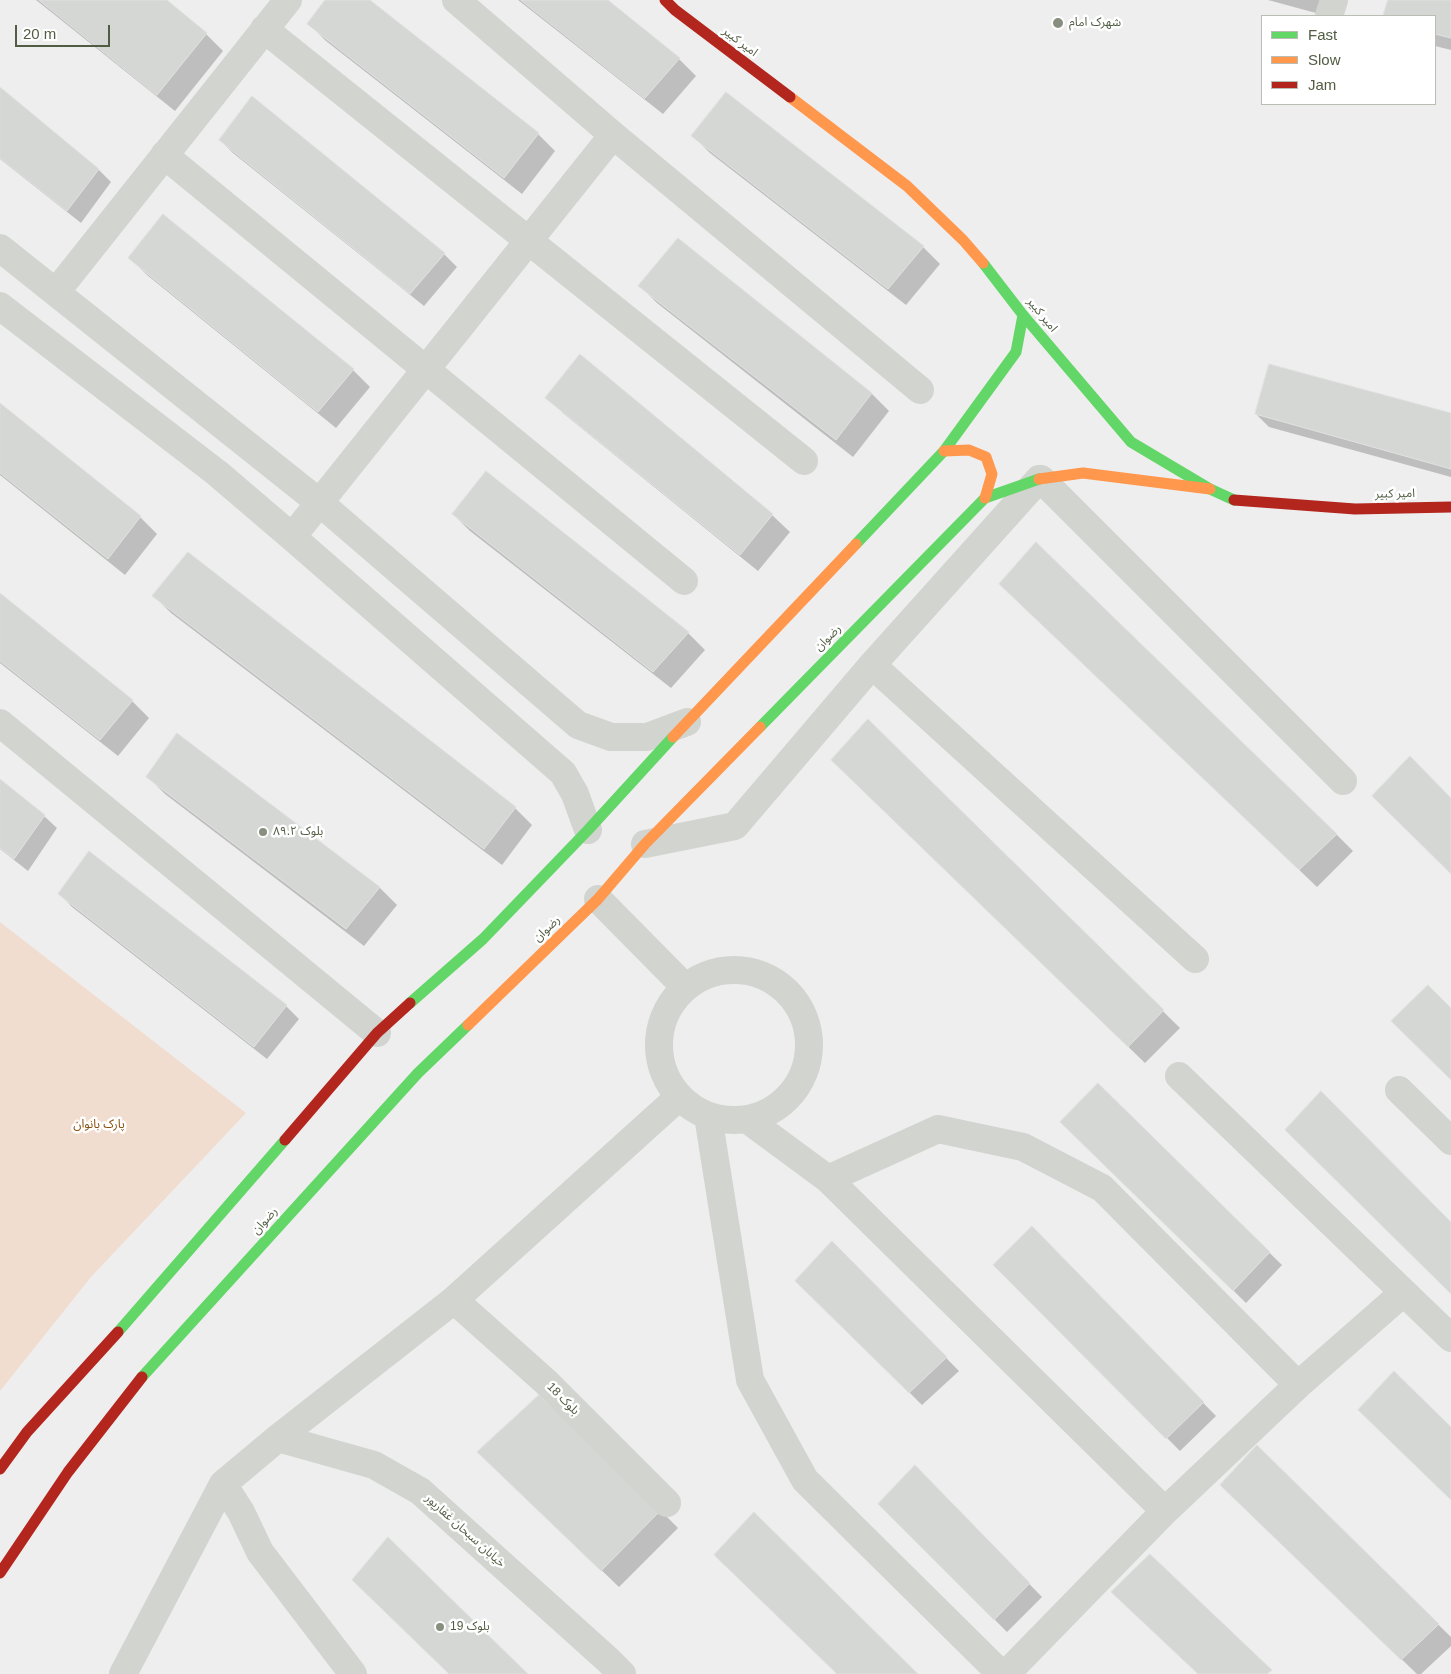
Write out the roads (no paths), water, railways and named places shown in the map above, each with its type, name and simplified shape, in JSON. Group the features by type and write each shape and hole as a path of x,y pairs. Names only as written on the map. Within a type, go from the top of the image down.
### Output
{"main road":[{"name":"امیر کبیر","path":"665,0 682,16 906,186 963,240 1002,286 1023,315 1131,442 1210,489 1235,500 1355,509 1451,507"},
{"path":"0,1469 27,1432 141,1306 377,1033 483,939 944,451 1016,352 1023,315"},
{"path":"944,451 970,450 986,457 992,474 985,498"},
{"name":"رضوان","path":"0,1573 68,1472 147,1372 418,1073 598,899 645,844 985,498 1040,479 1083,472 1210,489"}],"street":[{"path":"56,292 288,0"},
{"path":"456,0 613,135 920,390"},
{"path":"1329,15 1334,0"},
{"path":"264,29 804,461"},
{"path":"292,537 613,135"},
{"path":"164,155 684,581"},
{"path":"0,248 320,503 578,725 611,737 646,737 687,722"},
{"path":"0,306 217,473 563,773 575,794 588,830"},
{"path":"645,844 735,826 872,665 1040,479 1343,781"},
{"path":"872,665 1195,959"},
{"path":"0,723 377,1033"},
{"path":"598,899 684,986"},
{"path":"726,968 735,969 772,977 804,1011 810,1057 789,1098 748,1120 728,1121 708,1116 679,1097 659,1061 661,1020 684,986 726,968"},
{"path":"1179,1076 1451,1338"},
{"path":"1399,1090 1451,1141"},
{"path":"123,1674 223,1484 278,1438 454,1300 679,1097"},
{"path":"708,1116 750,1380 805,1480 1001,1674"},
{"path":"748,1120 828,1179 1166,1511"},
{"path":"828,1179 938,1129 1023,1147 1102,1188 1298,1386"},
{"path":"1006,1674 1166,1511 1298,1386 1403,1293"},
{"name":"بلوک 18","path":"454,1300 546,1382 667,1503"},
{"name":"خیابان سبحان غفارپور","path":"278,1438 374,1465 420,1491 622,1674"},
{"path":"223,1484 241,1512 260,1552 353,1674"}],"place":[{"name":"شهرک امام","path":"1058,23"},
{"name":"بلوک ۸۹.۲","path":"263,832"},
{"name":"بلوک 19","path":"440,1627"}],"park label":[{"name":"پارک بانوان","path":"99,1125"}]}
